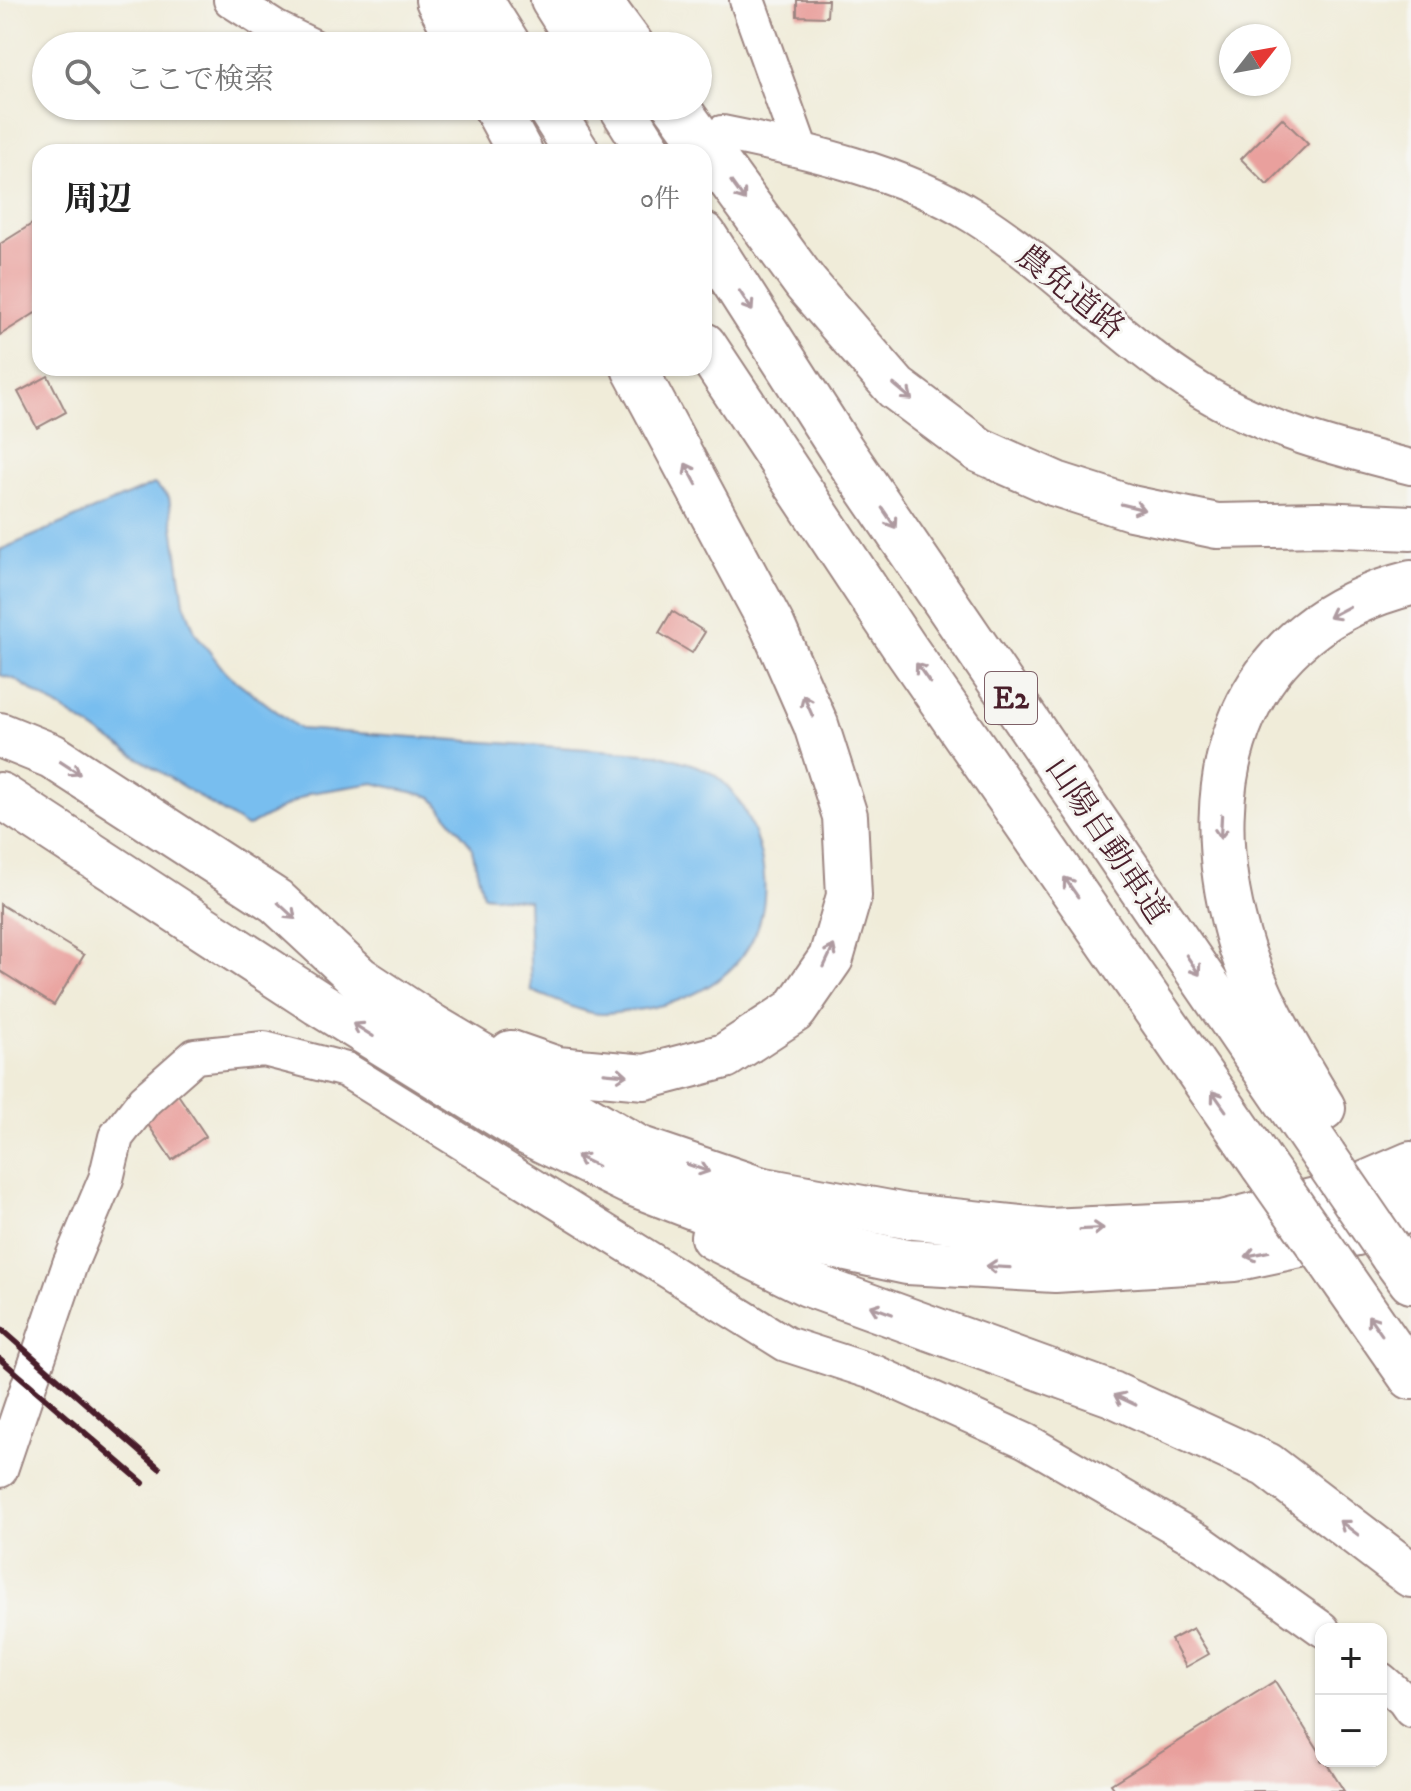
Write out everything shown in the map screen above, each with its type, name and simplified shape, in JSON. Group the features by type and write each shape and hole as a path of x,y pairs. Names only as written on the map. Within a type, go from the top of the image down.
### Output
{"highway":[{"path":"438,0 455,32"},
{"path":"480,0 500,32"},
{"path":"553,0 573,32"},
{"path":"598,0 622,32"},
{"path":"503,120 516,144"},
{"path":"557,120 572,144"},
{"path":"630,120 645,144"},
{"path":"686,120 704,144"},
{"path":"712,155 806,284 896,388 979,450 1056,484 1131,508 1217,526 1319,524 1411,528"},
{"name":"山陽自動車道","path":"712,247 841,449 1334,1151 1402,1268"},
{"name":"山陽自動車道","path":"712,357 914,661 1411,1377"},
{"path":"433,1027 557,1069 645,1077 725,1056 795,1010 831,958 849,896 845,816 816,725 773,627 638,376"},
{"path":"1334,1151 1264,1003 1237,934 1220,848 1225,765 1255,687 1308,628 1375,592 1411,583"},
{"path":"0,735 52,756 276,901 360,979 433,1027 638,1148 759,1189 906,1216 1049,1231 1222,1223 1344,1193 1411,1164"},
{"path":"0,795 420,1067 530,1134 629,1182 745,1227 892,1259 1055,1270 1234,1259 1357,1233 1411,1208"},
{"path":"629,1182 675,1218 808,1284 1112,1394 1267,1465 1411,1575"}],"street":[{"path":"231,0 287,32"},
{"path":"747,0 800,148"},
{"name":"農免道路","path":"722,133 800,148 890,178 973,216 1059,278 1139,347 1201,391 1256,420 1331,446 1411,467"},
{"path":"0,1470 70,1264 106,1179 116,1137 145,1100 195,1056 264,1049 346,1070 786,1344 876,1373 1026,1441 1199,1541 1315,1624"},
{"path":"1387,1685 1411,1710"}],"water":[{"path":"154,484 169,497 184,603 196,634 227,674 300,729 658,754 699,767 720,779 742,807 761,859 764,892 760,922 747,948 728,971 703,989 672,1002 609,1014 574,1008 531,991 528,900 483,895 471,845 432,797 374,783 310,793 247,827 14,679 0,675 0,550"}],"building":[{"path":"797,0 828,0 827,17 797,16"},
{"path":"1282,118 1308,144 1267,185 1241,159"},
{"path":"32,224 32,315 0,335 0,244"},
{"path":"48,376 66,412 37,428 18,392"},
{"path":"672,611 705,632 692,653 659,633"},
{"path":"0,904 84,955 54,1005 0,971"},
{"path":"177,1093 206,1136 172,1160 143,1117"},
{"path":"1193,1628 1209,1654 1186,1667 1171,1640"},
{"path":"1275,1681 1315,1744 1315,1767 1329,1767 1344,1791 1116,1791 1111,1784"}],"tunnel":[{"path":"641,120 707,131"}],"railway":[{"path":"0,1328 159,1468"},
{"path":"0,1359 143,1483"}]}
